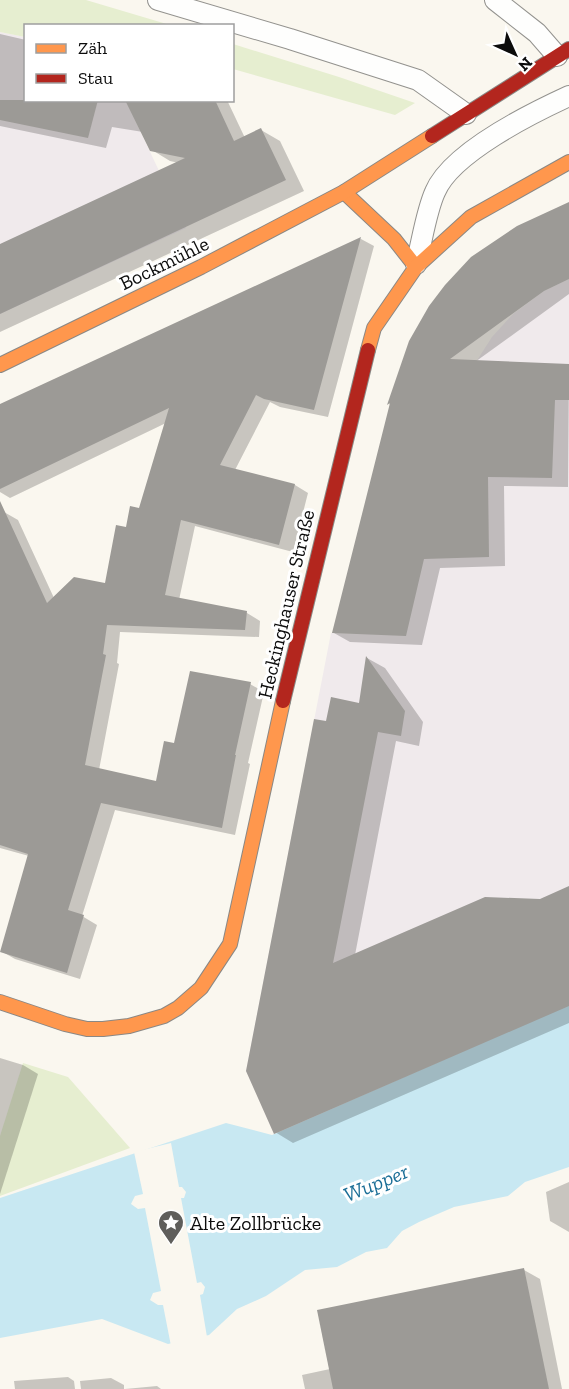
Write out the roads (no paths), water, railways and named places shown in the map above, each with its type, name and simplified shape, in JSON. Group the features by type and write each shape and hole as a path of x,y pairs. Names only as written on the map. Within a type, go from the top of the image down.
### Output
{"main road":[{"path":"416,267 394,239 344,192 563,52"},
{"name":"Heckinghauser Straße","path":"0,1002 66,1024 88,1029 113,1029 147,1023 164,1017 179,1008 210,977 230,944 294,649 374,328 416,267 471,217 569,162"},
{"name":"Bockmühle","path":"0,365 201,267 344,192"}],"lane":[{"path":"159,0 291,39 417,80 466,114"},
{"path":"495,0 563,52"},
{"path":"416,267 435,191 452,169 485,141 539,110 569,96"}],"water":[{"name":"Wupper","path":"569,1005 569,1167 525,1182 508,1196 454,1207 419,1222 402,1231 387,1248 366,1252 337,1267 305,1270 266,1296 237,1309 209,1335 168,1344 102,1319 0,1338 0,1198 226,1123 272,1135"}],"place":[{"name":"Alte Zollbrücke","path":"171,1246"}]}
